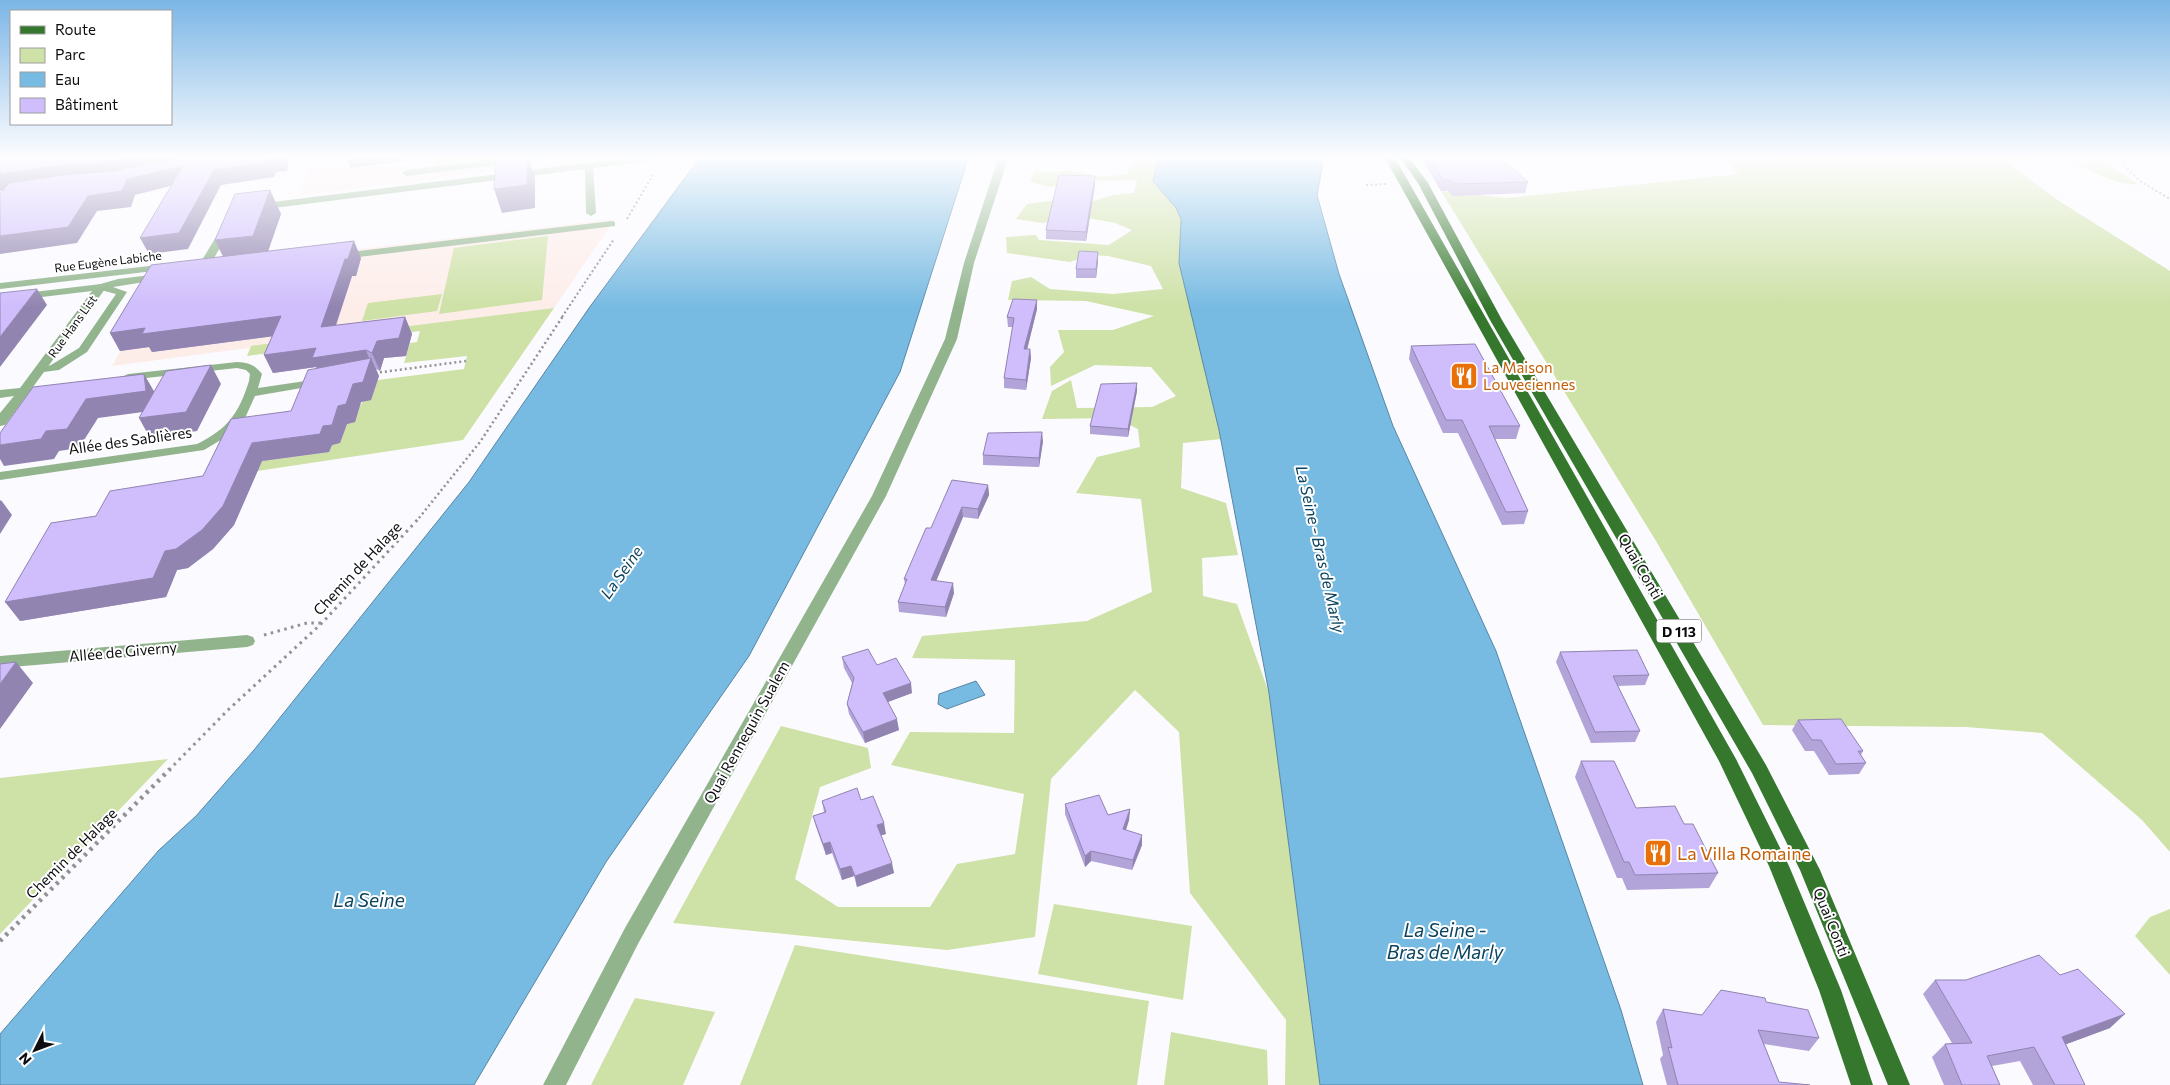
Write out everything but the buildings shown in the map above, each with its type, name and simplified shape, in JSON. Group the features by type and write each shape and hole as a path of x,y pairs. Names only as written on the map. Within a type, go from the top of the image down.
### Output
{"main road":[{"name":"Quai Conti","path":"1412,207 1728,759 1783,875 1830,990 1862,1085"},
{"name":"Quai Conti","path":"1436,207 1496,320 1760,770 1810,870 1899,1085"}],"street":[{"path":"247,208 258,207"},
{"name":"Quai Rennequin Sualem","path":"554,1085 632,935 879,496 952,339 969,263 987,207"},
{"name":"Rue Eugène Labiche","path":"0,286 182,270 206,263 233,217"},
{"name":"Rue Hans List","path":"0,299 101,287"},
{"name":"Rue Hans List","path":"0,422 101,287"},
{"path":"0,394 23,391"},
{"name":"Allée de Giverny","path":"0,662 247,641"}],"lane":[{"path":"591,207 591,213"},
{"path":"335,257 615,228"},
{"path":"101,287 182,270 217,271"},
{"path":"40,371 55,368 83,350 122,292 101,287"},
{"name":"Allée des Sablières","path":"0,476 200,447 218,438 236,425 256,378 254,370 237,364 120,378"},
{"path":"251,393 327,381"},
{"path":"23,391 38,389"}],"path":[{"path":"624,223 634,207"},
{"name":"Chemin de Halage","path":"0,941 228,710 322,623 423,514 480,442 615,228"},
{"path":"374,373 466,361"},
{"path":"247,641 276,630 307,623 322,623"}],"shaded area":[{"path":"615,219 554,308 112,366 165,272"}],"green space":[{"path":"1025,207 1175,207 1181,219 1179,263 1221,439 1183,443 1181,488 1226,503 1238,555 1202,558 1203,596 1237,604 1269,693 1320,1085 1285,1085 1286,1020 1190,893 1179,732 1135,690 1051,779 1035,937 947,950 673,923 781,726 868,748 871,768 820,787 795,879 838,907 930,907 957,864 1015,854 1024,794 891,765 910,732 1014,733 1015,660 912,658 922,636 1087,621 1152,592 1141,499 1076,493 1097,457 1140,447 1138,429 1115,418 1042,419 1052,391 1071,380 1077,408 1152,407 1176,396 1151,367 1095,365 1051,386 1050,367 1064,352 1058,330 1113,330 1154,316 1086,301 1008,300 1012,281 1031,277 1050,289 1113,294 1163,289 1151,266 1108,256 1089,255 1070,262 1007,253 1006,237 1036,235 1039,240 1109,245 1132,230 1115,223 1088,218 1065,219 1043,223 1016,219"},
{"path":"1451,207 2068,207 2170,271 2170,852 2142,820 2042,733 1966,727 1763,725 1656,541"},
{"path":"548,236 542,300 439,314 454,248"},
{"path":"442,294 437,311 362,321 368,303"},
{"path":"554,308 463,440 250,472 254,462 329,452 332,445 340,443 347,424 378,380 464,369 467,356 404,363 410,343 417,342 420,331 396,334 395,337 247,356 251,346"},
{"path":"168,759 0,934 0,778"},
{"path":"1054,904 1192,926 1183,1000 1038,974"},
{"path":"2170,909 2170,975 2135,936 2150,917"},
{"path":"795,945 1149,1001 1137,1085 740,1085"},
{"path":"635,998 715,1012 683,1085 591,1085"},
{"path":"1171,1032 1267,1050 1268,1085 1164,1085"}],"water":[{"name":"La Seine","path":"664,207 953,207 900,372 749,656 606,862 474,1085 0,1085 0,1034 159,850 196,816 254,750 469,482 589,308"},
{"name":"La Seine - Bras de Marly","path":"1175,207 1320,207 1339,274 1393,426 1496,651 1621,1010 1643,1085 1320,1085 1269,693 1219,430 1179,263 1181,219"},
{"path":"976,681 985,695 947,709 938,704 939,694"}],"place":[{"name":"La Maison Louveciennes","path":"1464,376"},
{"name":"La Villa Romaine","path":"1658,853"}]}
